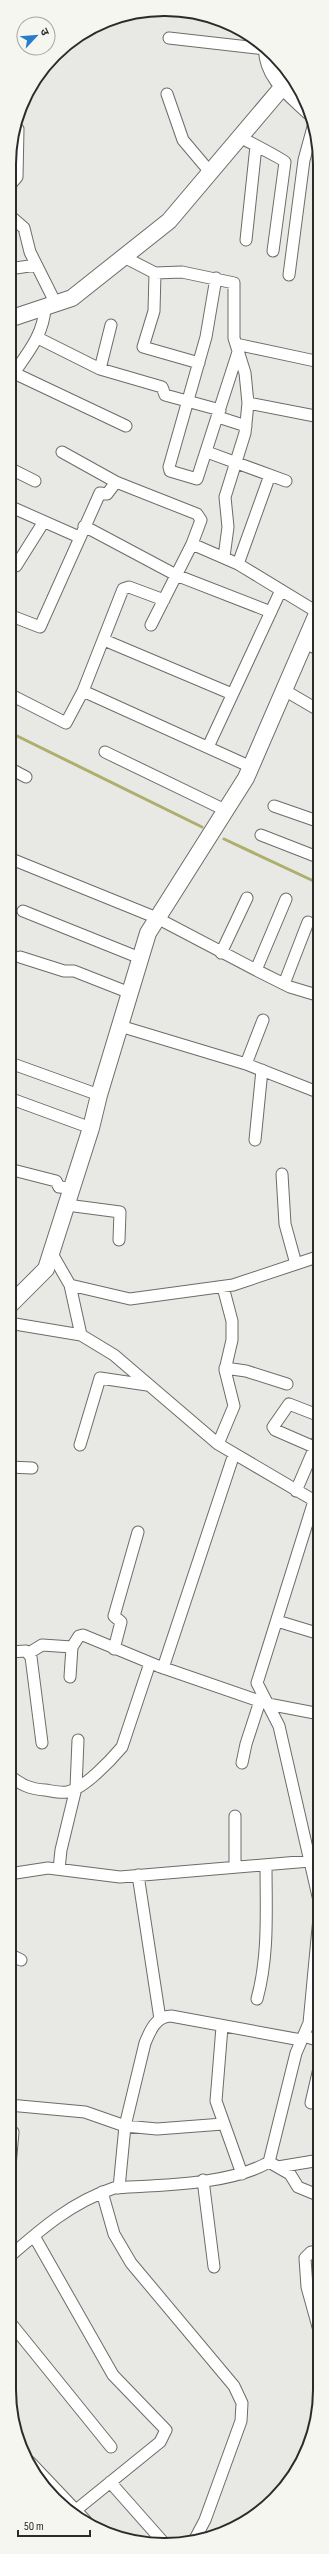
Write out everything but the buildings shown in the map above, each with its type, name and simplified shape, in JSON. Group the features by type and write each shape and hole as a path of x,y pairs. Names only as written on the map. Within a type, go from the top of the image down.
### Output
{"street":[{"path":"169,38 256,48"},
{"path":"267,57 267,60 294,92"},
{"path":"16,317 72,298 168,221 286,82"},
{"path":"167,94 183,140 210,172"},
{"path":"240,137 282,158 285,162 273,250"},
{"path":"289,275 304,160 310,137"},
{"path":"16,178 18,142"},
{"path":"246,240 256,146"},
{"path":"16,221 24,228 50,305 38,338 16,370"},
{"path":"124,257 155,273 182,272 234,283 233,329 245,373 248,403 246,426 225,497 228,527 224,557"},
{"path":"16,268 36,265"},
{"path":"155,273 154,311 143,347 199,363"},
{"path":"216,278 199,363 169,469 196,480 219,414 237,348"},
{"path":"100,369 111,325"},
{"path":"38,338 100,369 162,387 164,394 189,401 246,426"},
{"path":"237,348 313,361"},
{"path":"16,378 126,426"},
{"path":"248,403 313,416"},
{"path":"62,452 116,482 200,516 201,520 192,544 151,625"},
{"path":"207,452 286,481"},
{"path":"16,472 35,481"},
{"path":"238,564 270,475"},
{"path":"16,618 40,628 79,537 100,493 107,494 116,482"},
{"path":"16,512 79,537"},
{"path":"16,566 43,523"},
{"path":"84,526 176,575 271,612"},
{"path":"192,544 238,564 281,590 313,607"},
{"path":"16,698 66,723 83,691 123,589 129,587 164,600"},
{"path":"208,747 281,590"},
{"path":"16,1299 46,1269 91,1128 99,1095 148,933 251,767 313,623"},
{"path":"104,640 232,694"},
{"path":"304,643 313,647"},
{"path":"284,690 313,707"},
{"path":"83,691 251,767"},
{"path":"105,752 225,810"},
{"path":"16,772 26,777"},
{"path":"274,806 313,820"},
{"path":"261,835 313,855"},
{"path":"16,861 157,918 221,953 284,984 313,994"},
{"path":"221,953 247,898"},
{"path":"256,970 286,899"},
{"path":"23,911 140,958"},
{"path":"284,984 308,922"},
{"path":"20,957 64,971 74,971 130,993"},
{"path":"246,1064 263,1020"},
{"path":"120,1026 246,1064 313,1090"},
{"path":"16,1065 99,1095"},
{"path":"255,1140 262,1070"},
{"path":"16,1101 91,1128"},
{"path":"16,1171 56,1181 59,1187 72,1188"},
{"path":"282,1174 285,1224 296,1264"},
{"path":"67,1205 120,1212 119,1240"},
{"path":"51,1252 70,1285 81,1334"},
{"path":"70,1285 130,1300 223,1286 313,1258"},
{"path":"218,1444 234,1406 225,1368 233,1332 223,1286"},
{"path":"16,1323 81,1334 114,1355 218,1444 313,1501"},
{"path":"225,1368 246,1371 287,1384"},
{"path":"80,1445 100,1378 149,1385"},
{"path":"313,1413 290,1404 273,1427 275,1430 313,1447"},
{"path":"296,1491 313,1449"},
{"path":"163,1668 234,1454"},
{"path":"16,1467 32,1468"},
{"path":"313,1515 277,1621 258,1683 264,1703 279,1726 313,1855"},
{"path":"114,1648 121,1622 114,1616 138,1532"},
{"path":"277,1621 313,1632"},
{"path":"70,1677 72,1647 79,1636 83,1636 163,1668 264,1703 313,1713"},
{"path":"16,1652 29,1653 42,1645 72,1647"},
{"path":"29,1653 42,1743"},
{"path":"16,1780 33,1789 64,1792 76,1788 113,1758 122,1747 150,1663"},
{"path":"242,1763 246,1744 264,1703"},
{"path":"59,1869 62,1844 76,1788 78,1740"},
{"path":"235,1816 235,1867"},
{"path":"16,1873 48,1868 120,1877 235,1867 313,1863"},
{"path":"257,1999 264,1974 266,1865"},
{"path":"138,1875 160,2019"},
{"path":"16,1958 21,1960"},
{"path":"274,2164 296,2053 309,2024 313,1981"},
{"path":"118,2188 125,2126 145,2043 150,2032 160,2019 171,2016 222,2027 313,2040"},
{"path":"222,2027 215,2092 218,2111 242,2174"},
{"path":"311,2103 313,2094"},
{"path":"16,2106 85,2112 125,2126 157,2129 223,2124"},
{"path":"16,2251 58,2216 102,2192 118,2188 203,2180 242,2174 274,2164 313,2161"},
{"path":"274,2164 290,2174 298,2187 313,2193"},
{"path":"203,2180 214,2267"},
{"path":"102,2192 114,2234 131,2264 234,2386 242,2403 241,2422 205,2520 198,2534"},
{"path":"34,2236 113,2375 166,2430 160,2442 77,2509"},
{"path":"313,2253 308,2253 305,2258 307,2287 313,2309"},
{"path":"16,2330 111,2447"},
{"path":"46,2479 69,2503"},
{"path":"110,2482 160,2538"}],"waterway":[{"path":"16,735 202,827"},
{"path":"224,839 313,881"}]}
